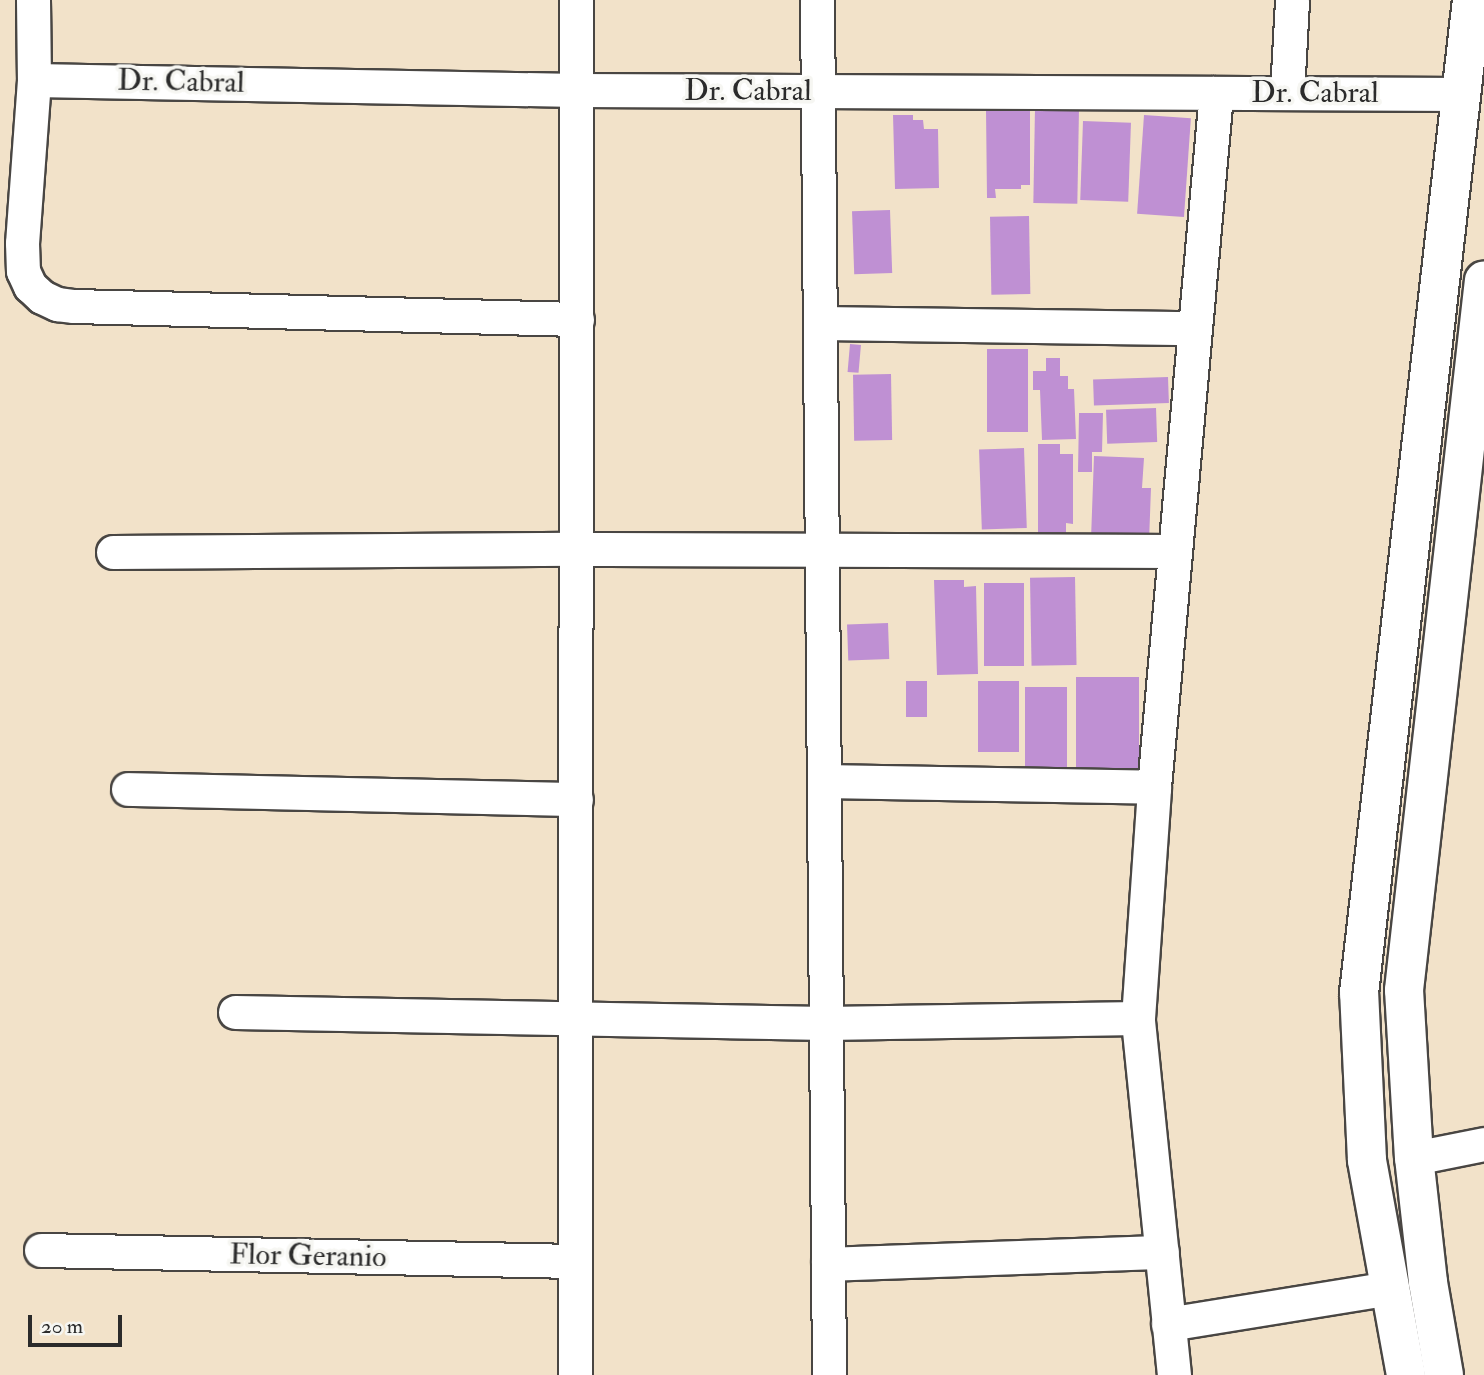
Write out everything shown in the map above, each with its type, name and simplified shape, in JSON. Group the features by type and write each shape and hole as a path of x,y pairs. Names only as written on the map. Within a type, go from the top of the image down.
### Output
{"main road":[{"path":"1406,1375 1367,1160 1359,993 1472,0"},
{"path":"1444,1375 1428,1282 1414,1158 1404,990 1484,280"}],"street":[{"path":"33,0 34,80 22,243 23,271 30,286 57,304 577,319"},
{"path":"575,1375 576,0"},
{"path":"817,0 820,91 829,1375"},
{"path":"1287,93 1292,0"},
{"name":"Dr. Cabral","path":"34,80 577,90 1462,94"},
{"path":"1174,1375 1138,1018 1154,787 1216,93"},
{"path":"821,323 1195,328"},
{"path":"113,552 576,549 1175,551"},
{"path":"825,781 1154,787"},
{"path":"128,789 576,799"},
{"path":"235,1012 826,1023 1138,1018"},
{"path":"1414,1158 1484,1144"},
{"name":"Flor Geranio","path":"41,1251 575,1261"},
{"path":"828,1264 1162,1252"},
{"path":"1168,1324 1390,1288"}],"building":[{"path":"1035,108 1079,109 1077,204 1033,203"},
{"path":"986,110 1030,110 1030,185 1021,185 1021,189 995,189 996,198 987,198"},
{"path":"893,115 913,115 913,120 923,120 924,129 938,129 939,188 895,189"},
{"path":"1144,115 1191,118 1184,217 1137,214"},
{"path":"1083,121 1131,123 1128,202 1080,200"},
{"path":"890,210 892,273 854,274 852,211"},
{"path":"1029,216 1030,294 991,295 990,217"},
{"path":"850,344 861,345 859,373 848,372"},
{"path":"987,349 1028,349 1028,432 987,432"},
{"path":"1046,358 1060,358 1060,376 1068,376 1068,389 1074,389 1076,439 1042,440 1040,390 1033,390 1033,371 1046,371"},
{"path":"891,374 892,440 854,441 853,375"},
{"path":"1168,377 1169,403 1094,406 1093,380"},
{"path":"1156,408 1157,442 1107,444 1106,410"},
{"path":"1079,413 1103,413 1102,452 1092,452 1092,472 1078,472"},
{"path":"1038,444 1060,444 1060,454 1073,454 1073,524 1066,523 1066,539 1038,539"},
{"path":"1024,448 1027,528 982,530 979,450"},
{"path":"1094,456 1144,458 1142,488 1151,488 1149,542 1091,539"},
{"path":"1075,577 1077,665 1032,666 1030,578"},
{"path":"934,580 964,580 964,587 976,586 978,674 937,675"},
{"path":"984,583 1024,583 1024,666 984,666"},
{"path":"888,623 889,659 848,660 847,624"},
{"path":"1076,677 1139,677 1139,772 1076,772"},
{"path":"906,681 927,681 927,717 906,717"},
{"path":"978,681 1019,681 1019,752 978,752"},
{"path":"1025,687 1067,687 1067,777 1025,777"}]}
